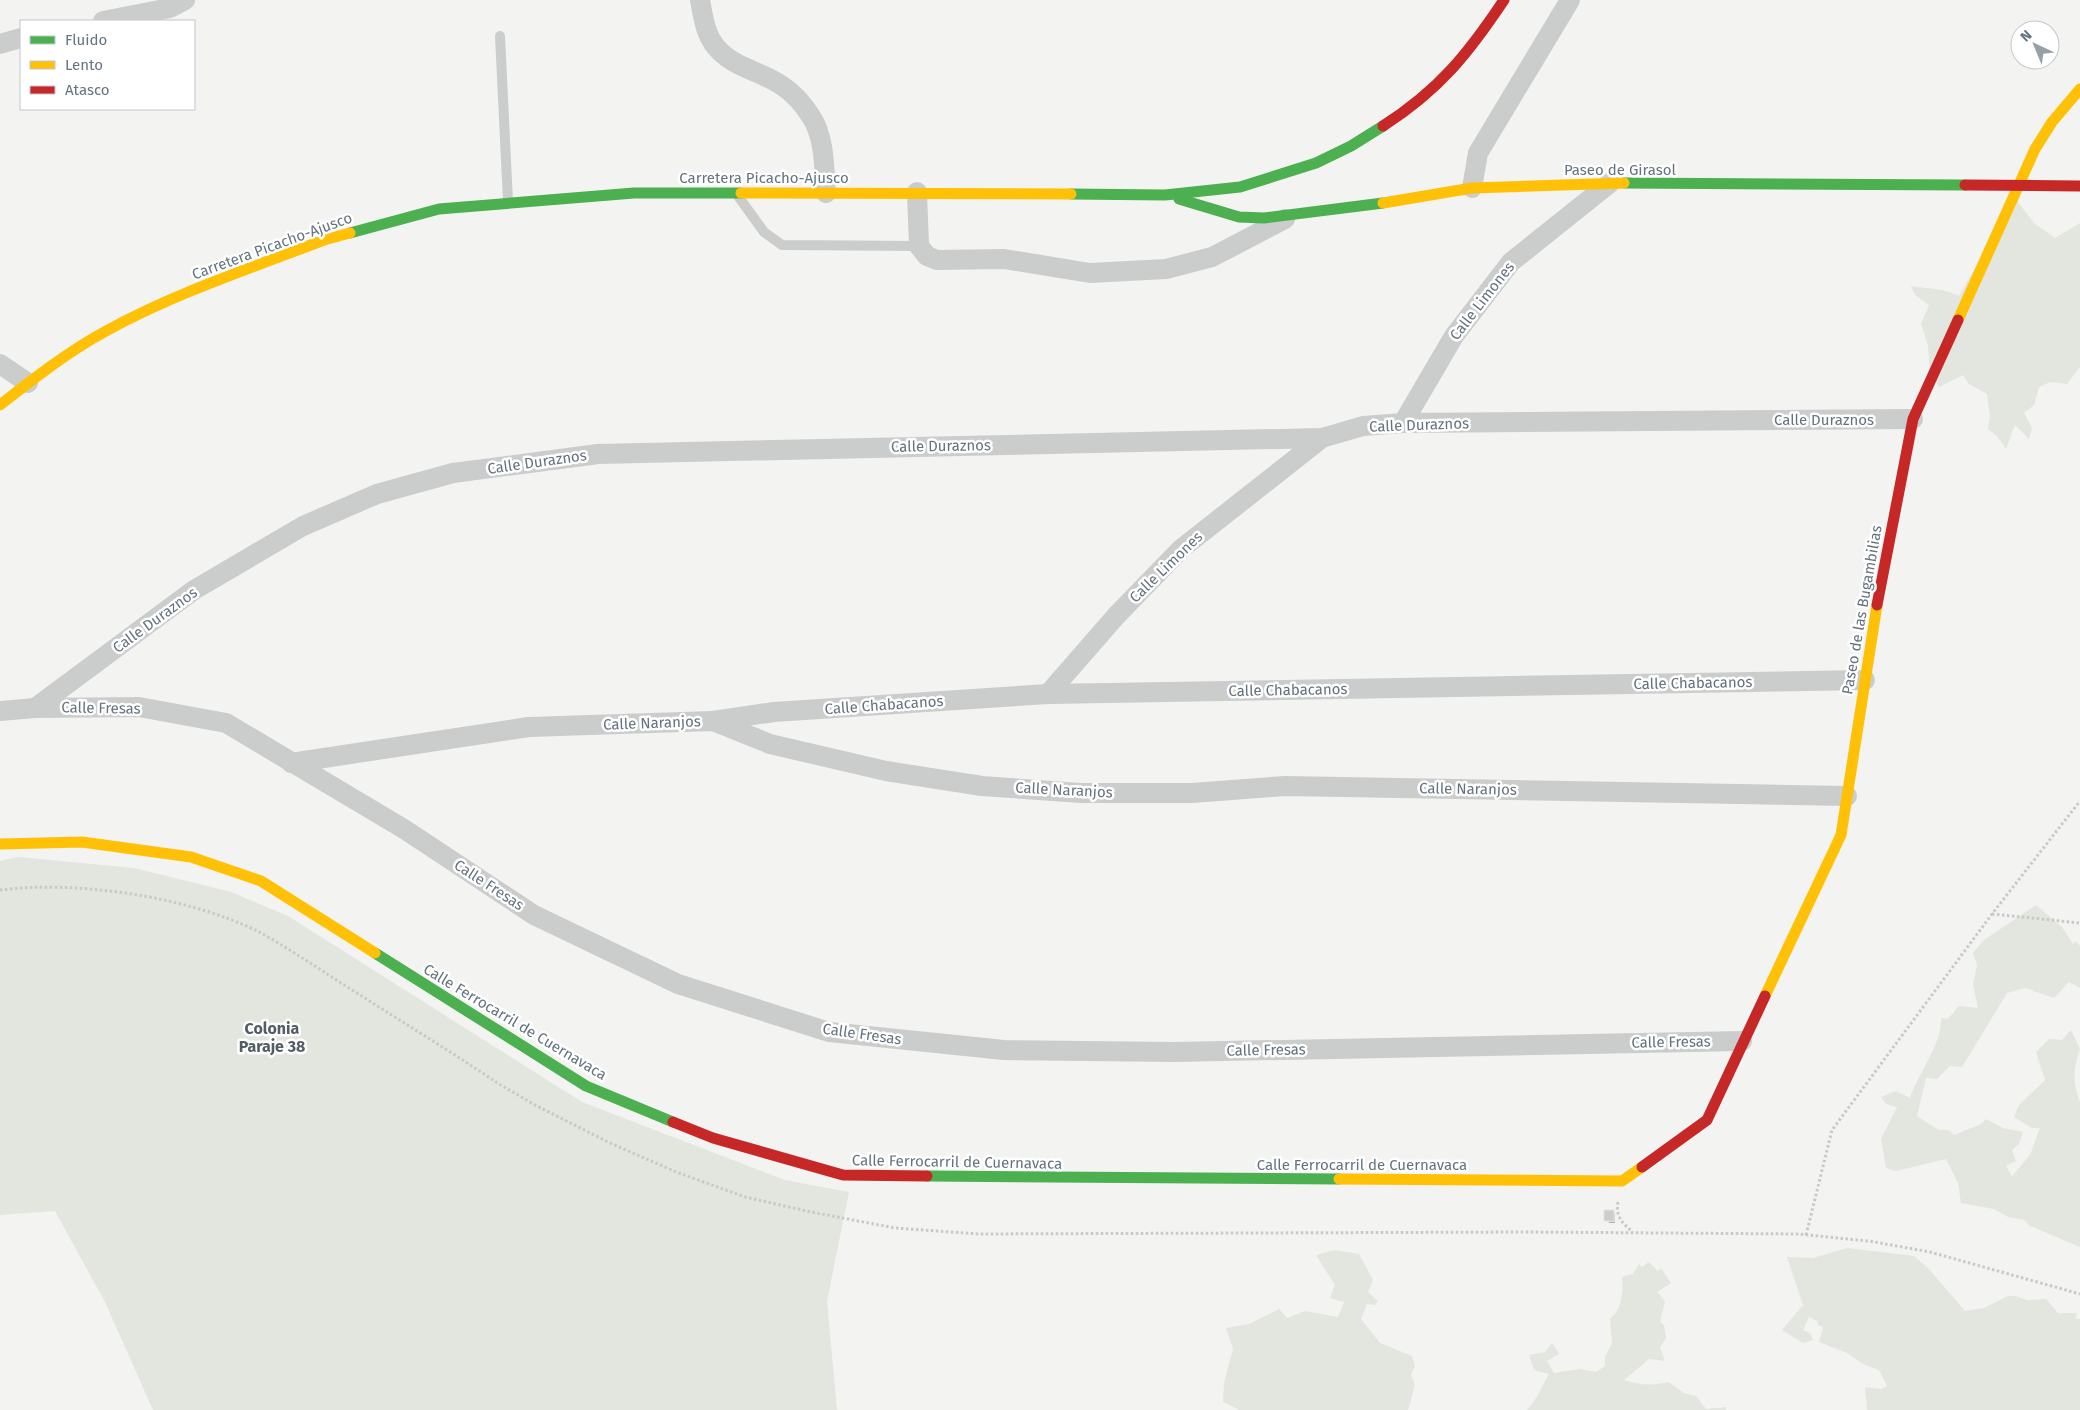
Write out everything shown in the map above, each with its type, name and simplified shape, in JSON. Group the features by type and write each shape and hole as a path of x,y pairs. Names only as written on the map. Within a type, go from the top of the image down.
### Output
{"street":[{"path":"108,20 170,8 185,0"},
{"path":"700,0 704,22 715,46 728,59 781,85 799,100 814,120 822,145 826,193"},
{"name":"Carretera Picacho-Ajusco","path":"0,405 28,383 105,331 169,300 324,240 440,209 634,193 917,192 1166,196 1240,187 1316,163 1351,146 1414,106 1446,76 1475,44 1504,0"},
{"path":"1472,188 1478,153 1570,0"},
{"path":"0,44 20,38"},
{"name":"Paseo de las Bugambilias","path":"1742,1040 1841,835 1865,680 1913,419 2035,149 2052,122 2080,89"},
{"name":"Paseo de Girasol","path":"1166,196 1239,217 1264,218 1472,188 1610,183 2080,186"},
{"name":"Calle Limones","path":"1402,423 1454,336 1511,262 1610,183"},
{"path":"917,192 919,246 927,256 937,260 1004,259 1090,273 1166,269 1212,257 1292,215"},
{"path":"0,364 28,383"},
{"name":"Calle Duraznos","path":"35,708 194,590 303,526 377,494 453,473 598,454 1322,438 1363,426 1402,423 1913,419"},
{"name":"Calle Limones","path":"1048,694 1116,616 1181,548 1322,438"},
{"name":"Calle Chabacanos","path":"713,721 774,712 1048,694 1865,680"},
{"name":"Calle Fresas","path":"0,711 35,708 139,707 226,723 404,829 534,915 678,984 830,1032 1004,1050 1175,1052 1742,1040"},
{"name":"Calle Naranjos","path":"291,763 529,727 713,721 770,744 886,771 982,786 1071,792 1192,793 1285,786 1847,796"},
{"name":"Calle Ferrocarril de Cuernavaca","path":"0,844 82,842 191,856 261,881 586,1086 713,1138 843,1175 1622,1181"},
{"path":"1622,1181 1707,1120 1742,1040"}],"lane":[{"path":"500,36 508,203"},
{"path":"736,193 764,232 782,246 919,246"}],"path":[{"path":"1806,1234 1832,1130 1992,914 2080,801"},
{"path":"1992,914 2080,923"},
{"path":"1622,1181 1617,1212 1620,1220 1634,1233"}],"shaded area":[{"path":"2015,198 2034,223 2055,238 2080,223 2080,367 2067,384 2050,382 2039,387 2034,405 2024,413 2032,428 2029,439 2015,425 2006,449 1997,436 1988,429 1990,416 1987,394 1969,384 1963,375 1939,387 1930,373 1928,345 1921,324 1929,305 1915,295 1911,286 1942,290 1959,296"},
{"path":"18,857 134,868 231,892 288,916 582,1102 785,1180 849,1192 827,1301 837,1410 153,1410 105,1302 55,1211 0,1215 0,861"},
{"path":"2036,905 2062,927 2073,944 2076,941 2080,946 2080,988 2069,982 2054,998 2025,988 2007,993 1962,1067 1950,1066 1937,1079 1926,1078 1917,1116 1939,1130 1949,1130 1954,1135 1981,1124 1986,1119 2003,1128 2023,1132 2019,1144 2012,1150 2016,1161 2006,1166 2012,1176 2030,1155 2040,1128 2032,1128 2014,1117 2019,1105 2045,1080 2036,1052 2049,1039 2062,1040 2071,1030 2080,1049 2074,1076 2080,1102 2080,1247 2030,1226 2024,1220 2008,1217 1994,1209 1961,1203 1958,1183 1946,1159 1896,1171 1886,1168 1881,1139 1897,1107 1886,1104 1881,1097 1896,1091 1910,1098 1938,1038 1941,1018 1948,1019 1959,1006 1978,1008 1973,985 1977,965 1973,953 1984,940"},
{"path":"1847,1248 1914,1256 1928,1268 1965,1311 1984,1308 2008,1296 2016,1296 2027,1300 2046,1299 2058,1313 2077,1313 2076,1319 2080,1319 2080,1410 1867,1410 1865,1387 1881,1389 1887,1386 1879,1370 1863,1364 1847,1353 1819,1342 1823,1327 1809,1317 1803,1330 1810,1333 1813,1340 1803,1343 1782,1330 1803,1305 1787,1257 1813,1258"},
{"path":"1334,1250 1359,1254 1373,1280 1368,1292 1378,1301 1375,1305 1367,1304 1361,1319 1380,1343 1412,1356 1415,1366 1411,1375 1415,1385 1408,1410 1240,1410 1223,1402 1224,1383 1233,1349 1226,1328 1249,1324 1279,1309 1287,1318 1305,1311 1338,1317 1344,1302 1330,1298 1335,1285 1316,1255"},
{"path":"1649,1262 1658,1271 1661,1268 1671,1283 1657,1292 1665,1301 1660,1322 1664,1325 1666,1338 1660,1347 1665,1361 1649,1359 1624,1380 1646,1384 1669,1382 1684,1393 1696,1396 1706,1409 1726,1407 1726,1410 1527,1410 1537,1397 1549,1374 1534,1370 1529,1355 1545,1352 1552,1343 1559,1354 1547,1361 1554,1373 1580,1369 1596,1372 1605,1366 1605,1357 1612,1343 1610,1319 1620,1305 1623,1288 1622,1277 1633,1274 1639,1264 1642,1267"}],"building":[{"path":"1604,1210 1614,1210 1614,1221 1604,1221"}],"traffic: fast":[{"path":"1071,194 1165,195 1240,187 1316,163 1351,146 1383,126"},
{"path":"1624,183 1965,185"},
{"path":"350,233 439,209 634,193 741,193"},
{"path":"1179,199 1239,217 1264,218 1383,203"},
{"path":"375,953 586,1086 673,1122"},
{"path":"927,1176 1339,1179"}],"traffic: slow":[{"path":"1958,320 2035,149 2052,122 2080,89"},
{"path":"1383,203 1472,188 1624,183"},
{"path":"741,193 1071,194"},
{"path":"0,405 78,347 132,317 214,282 324,240 350,233"},
{"path":"1765,996 1841,835 1877,605"},
{"path":"0,844 82,842 191,857 261,881 375,953"},
{"path":"1339,1179 1622,1181 1642,1167"}],"traffic: jam":[{"path":"1383,126 1420,99 1451,70 1478,37 1504,0"},
{"path":"1965,185 2080,186"},
{"path":"1877,605 1913,419 1958,320"},
{"path":"1642,1167 1707,1120 1765,996"},
{"path":"673,1122 713,1138 843,1175 927,1176"}],"district":[{"name":"Colonia Paraje 38","path":"272,1037"}]}
